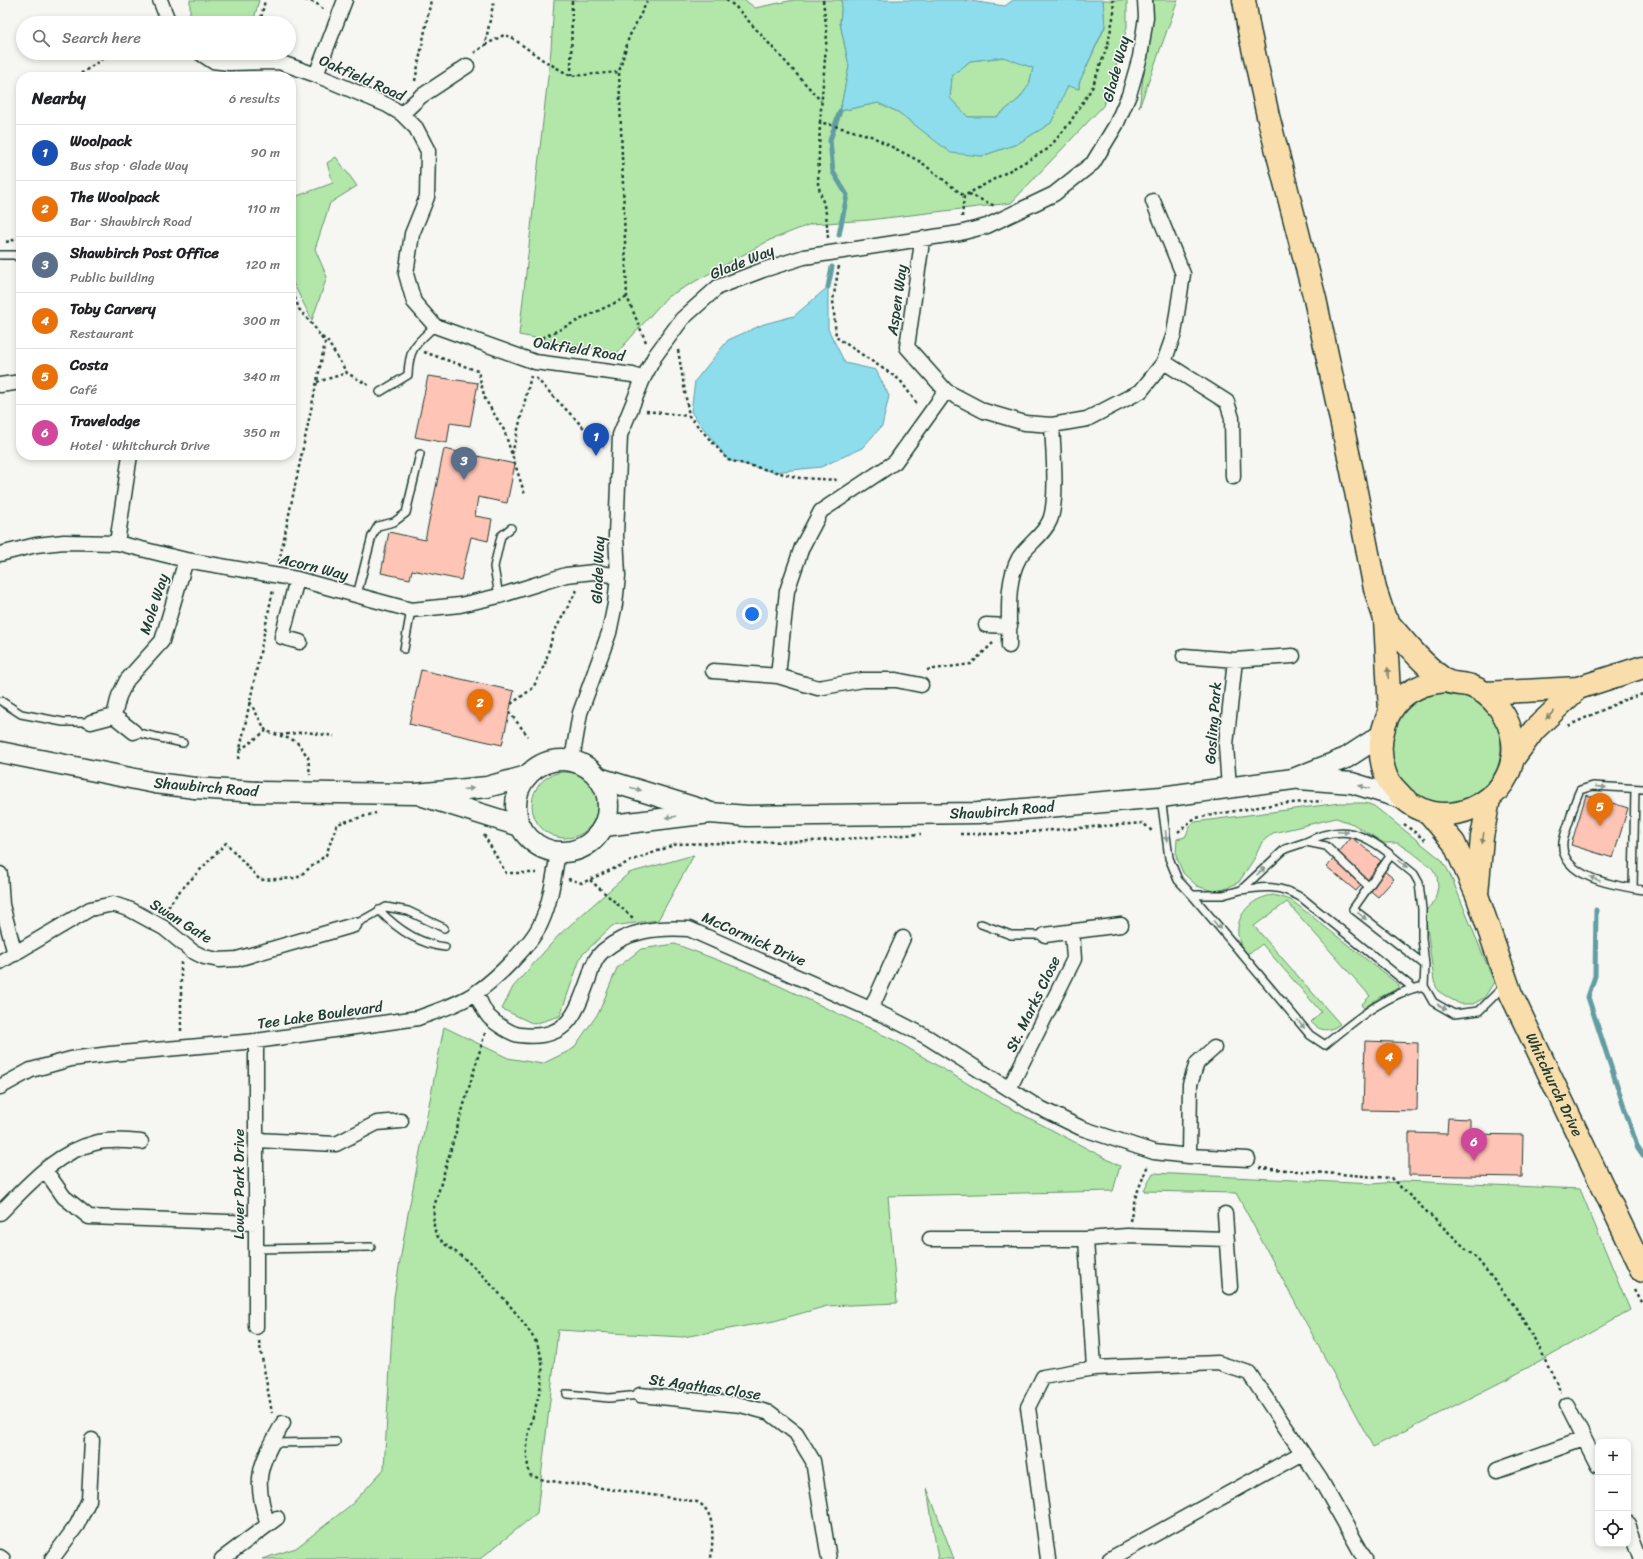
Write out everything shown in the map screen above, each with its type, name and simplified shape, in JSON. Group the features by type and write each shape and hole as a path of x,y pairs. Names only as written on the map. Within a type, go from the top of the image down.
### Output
{"main road":[{"path":"1244,0 1268,116 1315,299 1352,471 1375,589 1386,619 1390,712"},
{"path":"1386,619 1416,656 1446,681"},
{"path":"1485,693 1578,688 1643,668"},
{"path":"1512,760 1513,741 1508,722 1500,708 1485,693 1471,686 1446,681 1429,683 1415,688 1401,698 1390,712 1380,736 1380,761 1387,779 1402,798 1429,813 1451,814 1472,810 1489,799 1504,782 1512,760 1534,730 1578,688"},
{"name":"Shawbirch Road","path":"599,778 710,812 747,816 978,813 1161,797 1293,778 1346,758 1380,736"},
{"name":"Shawbirch Road","path":"0,752 155,783 195,788 257,792 416,794 487,786 527,776"},
{"path":"560,759 572,760 591,770 599,778 605,789 608,801 608,814 604,826 598,836 580,849 558,852 542,848 529,839 520,826 516,813 516,800 519,787 527,776 536,767 547,762 560,759"},
{"name":"Shawbirch Road","path":"1293,778 1352,783 1402,798"},
{"name":"Shawbirch Road","path":"416,794 520,826"},
{"name":"Whitchurch Drive","path":"1477,895 1482,837 1489,799"},
{"name":"Shawbirch Road","path":"604,826 710,812"},
{"name":"Whitchurch Drive","path":"1429,813 1454,843 1477,895 1511,994 1643,1271"}],"street":[{"path":"160,0 166,16"},
{"path":"316,75 345,0"},
{"name":"Glade Way","path":"572,760 580,713 609,633 615,604 618,576 616,535 620,434 643,379 655,356 669,336 682,319 718,287 797,259 836,251 921,240 960,233 987,226 1054,194 1092,163 1116,126 1129,96 1140,57 1146,17 1145,0"},
{"name":"Oakfield Road","path":"210,60 229,63 279,62 316,75 387,106 402,114 416,128 428,151 427,197 412,234 406,274 414,302 435,326 529,360 633,375 643,379"},
{"path":"402,114 420,97 467,66"},
{"name":"Aspen Way","path":"921,240 907,347 946,391 984,411 1025,423 1052,425 1087,419 1141,391 1164,362 1174,334 1183,274 1154,201"},
{"path":"1164,362 1227,402 1232,418 1233,477"},
{"path":"0,385 16,383"},
{"path":"778,676 787,591 802,547 821,512 895,462 946,391"},
{"path":"1009,646 998,625 1014,572 1019,558 1050,520 1054,494 1052,425"},
{"path":"117,542 129,460"},
{"name":"Acorn Way","path":"0,554 36,545 64,542 117,542 186,560 297,578 411,610 460,605 499,596 566,575 594,572 618,576"},
{"name":"Mole Way","path":"114,716 119,696 127,680 162,641 186,560"},
{"path":"297,578 282,637 300,642"},
{"path":"1184,656 1235,660 1293,656"},
{"name":"Gosling Park","path":"1229,788 1226,745 1235,660"},
{"path":"713,671 778,676 818,688 863,680 896,680 921,685"},
{"path":"91,722 114,716 134,732"},
{"name":"Tee Lake Boulevard","path":"1,1082 31,1070 71,1059 256,1042 418,1018 440,1010 476,993 519,954 540,925 548,903 558,852"},
{"path":"0,874 2,905 15,954"},
{"name":"Swan Gate","path":"0,962 90,909 113,904 131,910 157,924 192,951 204,957 219,960 237,959 354,925"},
{"name":"St. Marks Close","path":"1045,935 1121,925"},
{"name":"McCormick Drive","path":"476,993 489,1017 516,1035 537,1037 556,1031 572,1019 581,1002 593,966 601,953 615,942 647,930 666,927 689,929 871,1010 927,1037 1036,1106 1082,1128 1154,1152 1189,1156 1248,1159"},
{"name":"St. Marks Close","path":"1009,1089 1074,959 1072,931"},
{"path":"871,1010 903,938"},
{"name":"Lower Park Drive","path":"256,1042 256,1327"},
{"path":"1189,1156 1190,1084 1197,1063 1214,1048"},
{"path":"256,1140 336,1144 377,1123 401,1121"},
{"path":"0,1213 44,1170 76,1149 96,1142 141,1142"},
{"path":"44,1170 64,1197 89,1217 256,1223"},
{"path":"1225,1214 1230,1287"},
{"path":"930,1239 1086,1239 1127,1236 1227,1239"},
{"path":"1086,1239 1094,1368"},
{"path":"1048,1559 1028,1407 1043,1377 1094,1368 1218,1363 1249,1373 1320,1479 1365,1559"},
{"name":"St Agathas Close","path":"640,1395 741,1405 770,1413 796,1433 813,1462 829,1559"},
{"path":"1567,1405 1595,1460"},
{"path":"222,1559 272,1521 260,1501 259,1479 266,1454 283,1423"},
{"path":"1497,1470 1584,1438"},
{"path":"52,1559 77,1525 89,1500 92,1440"},
{"path":"1110,1559 1302,1453"},
{"path":"1631,1532 1641,1559"}],"lane":[{"path":"0,255 16,256"},
{"path":"380,392 408,375 408,359 413,348 435,326"},
{"path":"357,595 372,536 378,526 394,522 406,513 420,454"},
{"path":"499,596 494,567 501,536 511,528"},
{"path":"404,649 411,610"},
{"path":"1,701 21,714 63,722 91,722"},
{"path":"134,732 183,743"},
{"path":"1643,789 1593,786 1580,790 1576,797 1563,842 1568,861 1580,872 1599,881 1643,890"},
{"path":"1633,888 1635,789"},
{"path":"1161,797 1168,858 1178,880 1310,1035 1325,1045 1366,1012 1413,988 1424,986"},
{"path":"1241,890 1285,849 1331,832 1357,834 1370,840 1391,855 1414,874 1419,882 1425,964 1424,986 1434,1002 1454,1014 1478,1011 1501,989 1511,994"},
{"path":"1306,842 1326,846 1368,886"},
{"path":"1391,855 1353,909 1425,964"},
{"path":"1192,895 1223,895 1241,890 1267,886 1292,892 1302,898 1413,988"},
{"path":"354,925 386,907 408,911 444,928"},
{"path":"379,910 392,924 417,939 432,946 446,947"},
{"path":"981,924 1011,935 1045,935"},
{"path":"256,1249 371,1247"},
{"path":"567,1394 609,1398 640,1395"},
{"path":"272,1443 336,1442"}],"path":[{"path":"262,16 265,0"},
{"path":"305,0 316,2 337,21"},
{"path":"420,97 415,83 431,0"},
{"path":"485,45 494,0"},
{"path":"571,76 572,0"},
{"path":"648,0 629,37 619,72 627,297 648,347 655,356"},
{"path":"726,0 735,6 821,100"},
{"path":"823,0 827,33 821,100 818,184 836,251 833,300 836,337 900,380 927,417"},
{"path":"960,233 964,196 1048,149 1070,124 1092,88 1108,44 1114,13 1113,0"},
{"path":"467,66 466,58 485,45 504,35 511,37 543,60 571,76 619,72"},
{"path":"83,72 101,60"},
{"path":"820,122 872,136 921,162 964,196"},
{"path":"968,193 1000,208 1007,216"},
{"path":"0,243 16,239"},
{"path":"529,360 534,347 544,337 627,297"},
{"path":"238,759 325,343 299,309 296,301"},
{"path":"320,335 328,342 347,373 380,392"},
{"path":"669,336 680,352 688,416 728,460 800,478 866,482"},
{"path":"413,348 478,371 485,399 504,430 525,495"},
{"path":"317,382 347,373"},
{"path":"512,455 532,373 601,446 620,450"},
{"path":"630,410 688,416"},
{"path":"511,704 533,688 545,664 553,634 585,573"},
{"path":"921,685 928,670 971,664 994,642 998,625"},
{"path":"250,701 266,731 296,741 308,757 310,781"},
{"path":"509,712 528,736"},
{"path":"240,750 266,731"},
{"path":"279,736 306,732 334,736"},
{"path":"157,924 177,894 226,843 260,880 297,878 326,855 337,824 378,812"},
{"path":"957,834 1003,834 1143,823 1156,835"},
{"path":"483,833 506,873 520,873"},
{"path":"574,881 582,883 633,860 677,844 812,841 927,834"},
{"path":"590,880 647,930"},
{"path":"181,942 182,1048"},
{"path":"489,1017 434,1207 433,1222 437,1236 467,1260 499,1293 530,1332 540,1349 543,1366 541,1384 528,1434 527,1463 530,1475 544,1480 687,1500 699,1503 707,1512 712,1523 711,1559"},
{"path":"1127,1236 1135,1198 1154,1152"},
{"path":"1248,1159 1257,1168 1391,1178 1478,1260 1516,1308 1538,1345 1567,1405"},
{"path":"256,1327 272,1415 283,1423"}],"green space":[{"path":"190,0 259,0 255,16 190,16"},
{"path":"554,0 745,0 755,8 794,0 842,0 840,23 849,66 840,111 878,103 898,112 951,152 982,156 1017,144 1051,123 1068,85 1079,89 1079,83 1105,27 1103,0 1127,0 1127,27 1113,78 1103,106 1011,203 869,220 811,224 770,240 667,297 617,353 519,335 551,50"},
{"path":"1153,0 1178,0 1139,108 1153,3"},
{"path":"1005,57 1033,68 1029,85 1019,99 996,117 968,117 950,98 952,76 970,61"},
{"path":"336,157 357,186 330,203 315,249 327,277 312,320 296,289 296,196 333,183 327,163"},
{"path":"1446,693 1467,697 1485,709 1497,727 1501,748 1497,769 1485,787 1467,799 1446,803 1425,799 1407,787 1395,769 1391,748 1395,727 1407,709 1425,697"},
{"path":"565,772 577,775 588,782 595,793 598,805 595,817 588,828 577,835 565,838 553,835 542,828 535,817 532,805 535,793 542,782 553,775"},
{"path":"1340,803 1366,803 1374,806 1442,860 1450,874 1494,982 1484,998 1473,1004 1460,1004 1438,991 1434,981 1425,912 1435,900 1438,887 1437,876 1432,868 1408,849 1397,843 1384,843 1353,824 1336,818 1273,833 1262,842 1254,859 1239,882 1225,889 1213,891 1197,886 1183,873 1176,856 1177,839 1185,837 1191,825 1195,822"},
{"path":"694,855 658,920 612,926 581,956 560,1016 534,1024 502,1009 513,987 559,935 629,873"},
{"path":"1273,895 1291,900 1399,985 1399,988 1380,997 1364,1008 1361,1005 1370,996 1287,902 1254,926 1340,1024 1328,1030 1318,1028 1311,1022 1321,1012 1262,944 1246,954 1240,944 1238,925 1246,909 1253,902"},
{"path":"675,944 752,973 898,1042 995,1100 1120,1166 1113,1191 888,1196 897,1303 827,1306 774,1321 683,1337 558,1330 537,1513 480,1559 262,1559 296,1548 352,1504 384,1469 394,1297 407,1219 444,1027 508,1058 542,1064 573,1049 599,1012 617,968 641,949"},
{"path":"1153,1173 1373,1184 1404,1181 1580,1189 1630,1310 1511,1377 1373,1447 1236,1193 1144,1191"},
{"path":"927,1488 954,1559 938,1559"}],"water":[{"path":"842,0 963,0 1005,6 1013,0 1103,0 1105,26 1079,83 1079,89 1068,86 1051,123 1017,144 982,156 951,153 898,112 878,103 840,111 849,66 840,23","holes":["1003,57 1033,68 1029,85 1019,99 996,117 968,117 950,98 952,76 970,61"]},
{"path":"828,287 828,329 845,363 876,370 889,396 882,426 862,448 821,467 773,472 728,460 691,412 695,381 728,340 764,324 794,316"}],"building":[{"path":"428,376 478,383 470,426 450,423 447,443 415,437"},
{"path":"444,449 515,464 507,503 478,497 475,516 492,519 488,541 471,537 461,580 412,570 410,579 381,573 389,532 425,540"},
{"path":"421,670 514,691 502,745 409,724"},
{"path":"1586,795 1628,808 1613,858 1571,845"},
{"path":"1351,837 1381,861 1377,865 1394,879 1378,897 1362,884 1356,891 1327,867"},
{"path":"1365,1041 1418,1043 1417,1111 1363,1110"},
{"path":"1448,1118 1470,1119 1470,1134 1523,1135 1522,1177 1409,1175 1409,1133 1447,1134"}],"waterway":[{"path":"839,235 847,195 833,172 830,140 840,111"},
{"path":"828,287 832,267"},
{"path":"1596,910 1595,976 1588,997 1637,1146 1643,1155"}],"place":[{"name":"Woolpack","path":"596,456"},
{"name":"Shawbirch Post Office","path":"464,480"},
{"name":"The Woolpack","path":"480,722"},
{"name":"Costa","path":"1600,826"},
{"name":"Toby Carvery","path":"1389,1076"},
{"name":"Travelodge","path":"1474,1161"}]}
